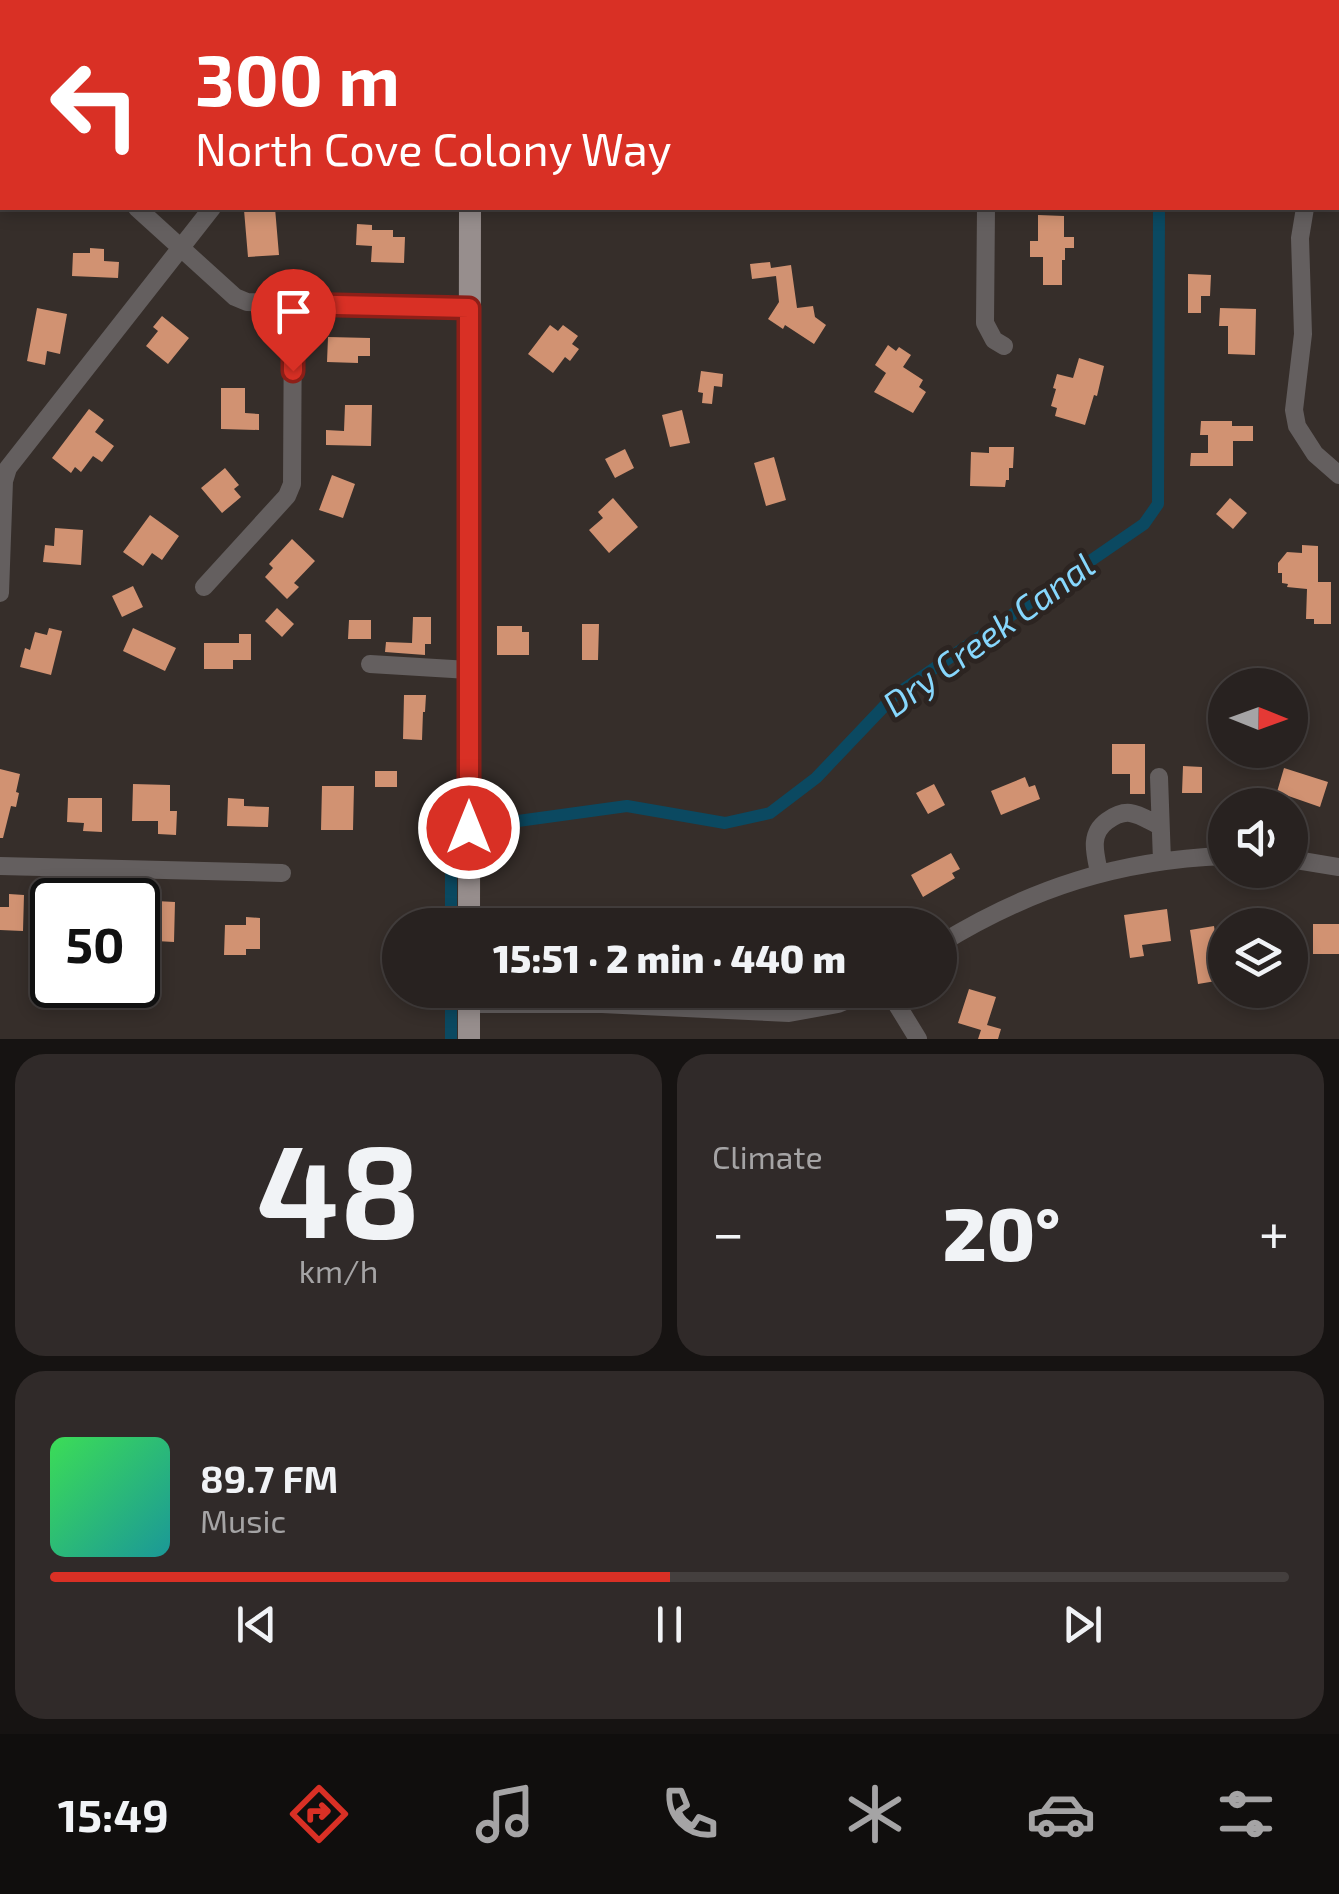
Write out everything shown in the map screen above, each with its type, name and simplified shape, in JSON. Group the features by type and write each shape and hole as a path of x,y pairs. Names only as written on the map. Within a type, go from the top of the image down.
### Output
{"main road":[{"path":"469,908 470,210"},
{"path":"469,1008 469,1039"}],"street":[{"path":"139,210 235,297 260,304 469,308"},
{"path":"0,592 4,481 8,468 210,210"},
{"path":"986,210 985,322 994,340 1004,346"},
{"path":"1305,210 1300,238 1304,334 1294,410 1297,426 1315,454 1339,475"},
{"path":"204,587 287,496 292,484 293,304"},
{"path":"370,664 470,670"},
{"path":"1159,777 1162,860"},
{"path":"1099,872 1095,836 1108,820 1130,813 1160,826"},
{"path":"957,934 1010,904 1099,872 1162,860 1208,857"},
{"path":"1308,862 1339,867"},
{"path":"0,866 282,873"},
{"path":"685,1008 789,1013 816,1008"},
{"path":"899,1008 918,1039"}],"building":[{"path":"244,210 275,210 279,255 248,257"},
{"path":"1038,215 1064,216 1064,237 1074,237 1074,248 1065,248 1062,260 1062,285 1043,285 1043,257 1030,257 1030,241 1038,241"},
{"path":"357,224 372,225 372,230 393,230 393,237 405,237 404,263 371,262 372,246 356,245"},
{"path":"90,248 104,249 104,261 119,262 118,278 72,276 73,253 90,253"},
{"path":"770,262 771,268 791,265 797,308 813,306 815,317 826,325 814,344 768,319 779,302 776,276 752,279 750,264"},
{"path":"1188,274 1211,275 1210,296 1201,296 1201,313 1188,313"},
{"path":"37,308 67,314 60,354 47,351 45,365 27,361"},
{"path":"1220,308 1256,309 1255,355 1228,354 1228,326 1219,326"},
{"path":"162,316 189,338 168,364 146,346 158,331 153,327"},
{"path":"550,325 558,331 563,325 578,336 572,344 579,349 570,361 565,357 553,373 528,354"},
{"path":"328,337 370,338 370,356 358,356 358,363 327,362"},
{"path":"888,345 911,355 903,367 923,380 919,387 926,392 913,413 874,392 886,373 875,365"},
{"path":"1079,358 1104,366 1085,425 1055,416 1057,408 1051,406 1057,374 1073,378"},
{"path":"701,371 723,374 722,387 714,386 712,404 702,403 703,393 698,392"},
{"path":"221,388 245,388 245,413 259,414 259,430 221,429"},
{"path":"345,405 372,405 371,446 326,445 326,430 344,431"},
{"path":"89,409 104,420 95,432 114,446 102,462 93,456 81,472 75,467 71,473 52,458"},
{"path":"682,410 690,443 670,447 662,415"},
{"path":"1201,421 1253,426 1253,441 1233,441 1233,466 1190,466 1191,453 1208,453 1208,435 1200,435"},
{"path":"989,447 1014,447 1009,480 1005,487 970,486 971,452 989,453"},
{"path":"625,449 634,468 615,478 605,459"},
{"path":"774,457 786,500 766,506 754,463"},
{"path":"225,468 239,485 234,489 241,497 222,513 201,488"},
{"path":"332,475 355,484 343,518 319,510"},
{"path":"613,498 638,527 609,553 589,530 603,518 598,512"},
{"path":"1230,498 1247,513 1233,529 1216,514"},
{"path":"150,515 179,536 162,560 152,553 143,566 123,552"},
{"path":"55,528 83,530 81,565 43,562 45,545 54,546"},
{"path":"292,539 315,561 294,583 299,587 287,599 265,577 273,568 269,564"},
{"path":"1302,545 1318,546 1318,582 1331,582 1331,624 1314,624 1314,619 1306,619 1307,589 1287,587 1282,583 1282,573 1278,573 1278,563 1287,552 1302,553"},
{"path":"133,586 143,607 122,617 112,596"},
{"path":"277,608 294,624 282,637 265,621"},
{"path":"413,617 431,617 431,644 425,644 425,655 385,652 386,642 412,643"},
{"path":"349,620 371,620 371,639 348,639"},
{"path":"582,624 599,624 598,660 582,660"},
{"path":"497,626 522,626 522,632 529,632 529,655 497,655"},
{"path":"49,628 62,631 51,675 20,667 35,632 47,635"},
{"path":"133,628 176,648 165,671 123,651"},
{"path":"239,634 251,634 251,660 233,660 233,669 204,669 204,643 239,643"},
{"path":"404,695 426,695 422,740 403,739"},
{"path":"1112,744 1145,744 1145,794 1130,794 1130,774 1112,774"},
{"path":"1183,766 1202,767 1202,793 1182,793"},
{"path":"1284,768 1328,782 1320,807 1308,803 1308,788 1278,788"},
{"path":"0,769 20,774 16,807 11,806 3,838 0,838"},
{"path":"375,771 397,771 397,787 375,787"},
{"path":"1025,777 1029,787 1035,785 1040,799 1001,815 991,791"},
{"path":"133,784 170,785 170,811 177,811 176,835 158,834 158,821 132,821"},
{"path":"934,784 945,805 928,814 916,793"},
{"path":"322,786 354,786 353,830 321,830"},
{"path":"68,798 102,798 102,832 83,831 84,823 67,822"},
{"path":"228,798 244,799 244,806 269,807 268,827 227,826"},
{"path":"951,853 960,869 952,873 955,878 923,897 911,875"},
{"path":"9,894 24,895 23,931 0,930 0,907 9,907"},
{"path":"160,901 175,902 174,942 160,941"},
{"path":"1167,909 1171,941 1142,945 1144,956 1130,958 1124,915"},
{"path":"246,917 260,918 260,949 246,949 246,955 224,955 225,925 246,925"},
{"path":"1313,924 1339,924 1339,954 1313,954"},
{"path":"1208,927 1208,982 1198,984 1190,930"},
{"path":"969,989 996,997 987,1025 1001,1029 998,1039 978,1039 981,1030 958,1023"}],"waterway":[{"name":"Dry Creek Canal","path":"486,823 627,806 725,823 770,813 816,778 894,696 1144,524 1158,504 1159,210"},
{"name":"Dry Creek Canal","path":"451,908 451,833 460,830"},
{"name":"Dry Creek Canal","path":"451,1008 451,1039"}],"route":[{"path":"293,371 293,304 469,308 469,828"}]}
